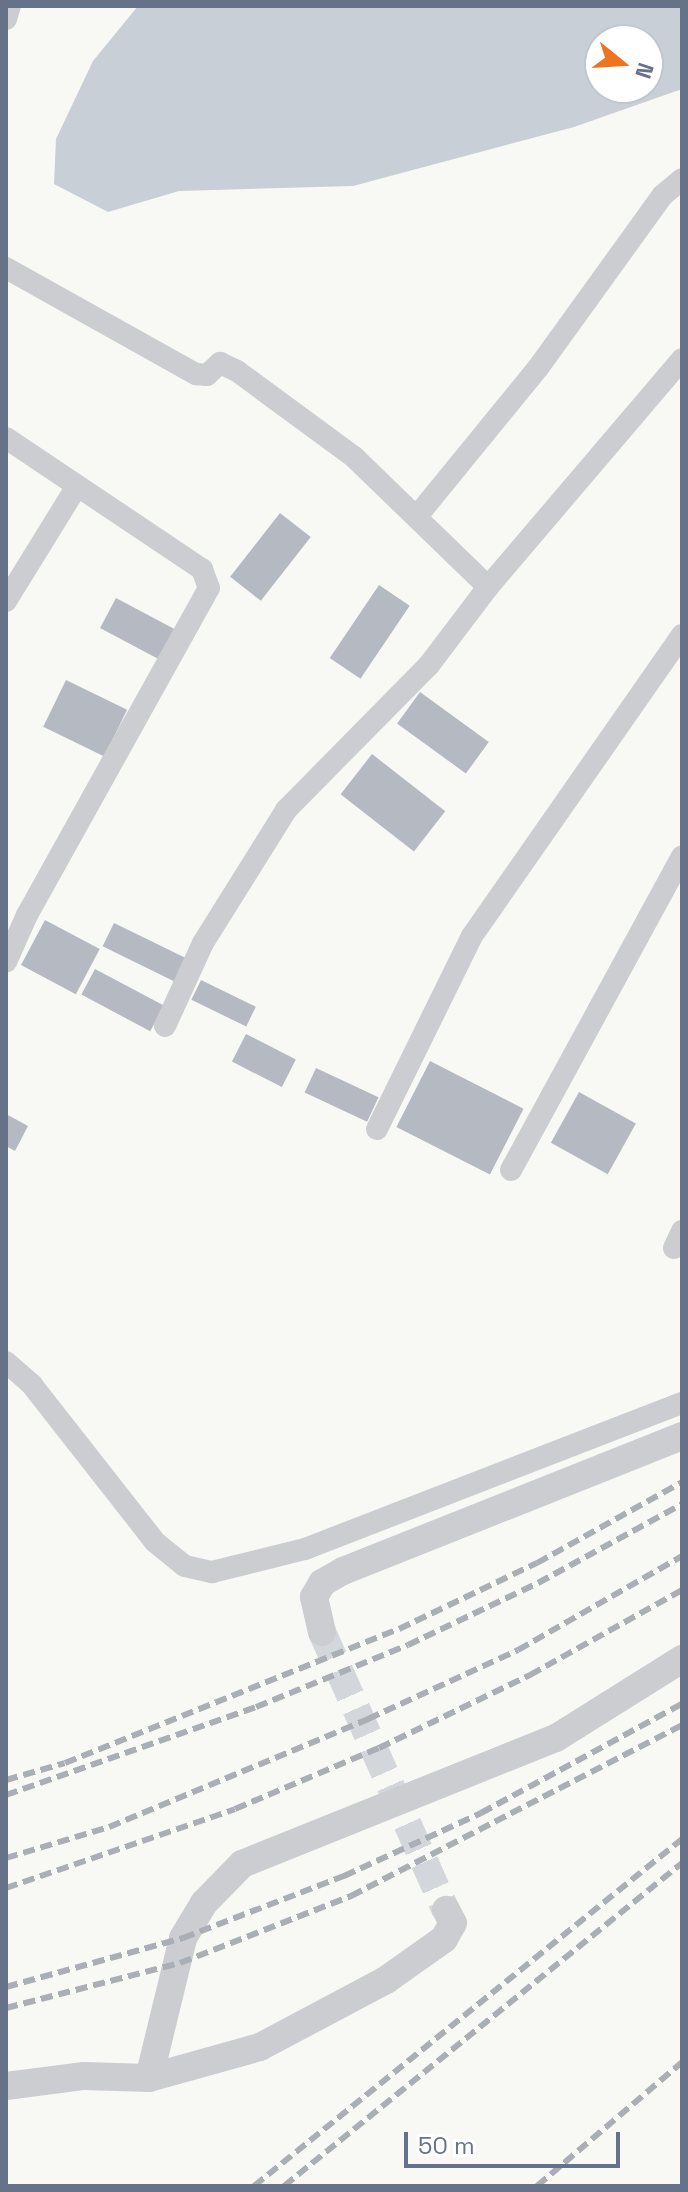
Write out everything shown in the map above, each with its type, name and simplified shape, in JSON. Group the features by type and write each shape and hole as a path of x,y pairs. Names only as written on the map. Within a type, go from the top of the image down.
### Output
{"street":[{"path":"6,19 10,6"},
{"path":"418,515 538,368 663,195 682,179"},
{"path":"6,268 196,374 207,375 220,363 237,371 354,457 418,515 488,587"},
{"path":"165,1026 210,930 286,810 382,718 488,587 682,359"},
{"path":"6,438 202,569 209,588 27,915 6,962"},
{"path":"6,601 77,486"},
{"path":"377,1129 472,936 678,651"},
{"path":"511,1170 682,857"},
{"path":"7,1366 32,1385 155,1542 185,1566 212,1572 305,1549 682,1403"},
{"path":"322,1632 314,1597 322,1583 343,1571 682,1436"},
{"path":"149,2078 183,1938 204,1903 242,1864 556,1738 682,1659"},
{"path":"6,2086 84,2076 149,2078 260,2047 386,1980 452,1932 446,1910"}],"shaded area":[{"path":"138,6 682,6 682,89 664,95 664,24 584,24 584,104 639,104 574,127 353,186 179,191 108,212 54,184 56,139 93,61"}],"building":[{"path":"280,513 311,537 261,601 230,577"},
{"path":"379,585 410,606 360,679 330,658"},
{"path":"116,598 180,632 164,662 100,628"},
{"path":"66,680 127,710 104,757 43,727"},
{"path":"420,692 489,742 466,774 397,724"},
{"path":"372,754 445,811 414,851 341,794"},
{"path":"45,920 100,949 76,994 21,965"},
{"path":"114,923 187,959 175,982 103,946"},
{"path":"95,969 164,1006 150,1031 81,995"},
{"path":"201,980 256,1007 246,1027 191,1000"},
{"path":"246,1034 296,1059 282,1087 232,1062"},
{"path":"430,1061 524,1109 490,1175 396,1127"},
{"path":"316,1068 379,1097 367,1122 305,1092"},
{"path":"579,1092 636,1124 608,1174 551,1143"},
{"path":"6,1114 28,1126 15,1151 6,1146"}],"tunnel":[{"path":"322,1632 446,1910"}],"railway":[{"path":"6,1780 65,1763 399,1629 537,1563 682,1482"},
{"path":"6,1795 256,1707 408,1645 538,1583 682,1504"},
{"path":"6,1858 109,1827 368,1719 518,1650 682,1556"},
{"path":"6,1888 235,1809 379,1748 530,1675 682,1590"},
{"path":"6,1987 183,1938 344,1876 481,1813 682,1704"},
{"path":"6,2008 180,1963 351,1896 682,1725"},
{"path":"254,2186 682,1839"},
{"path":"284,2186 682,1863"},
{"path":"537,2186 682,2062"}]}
